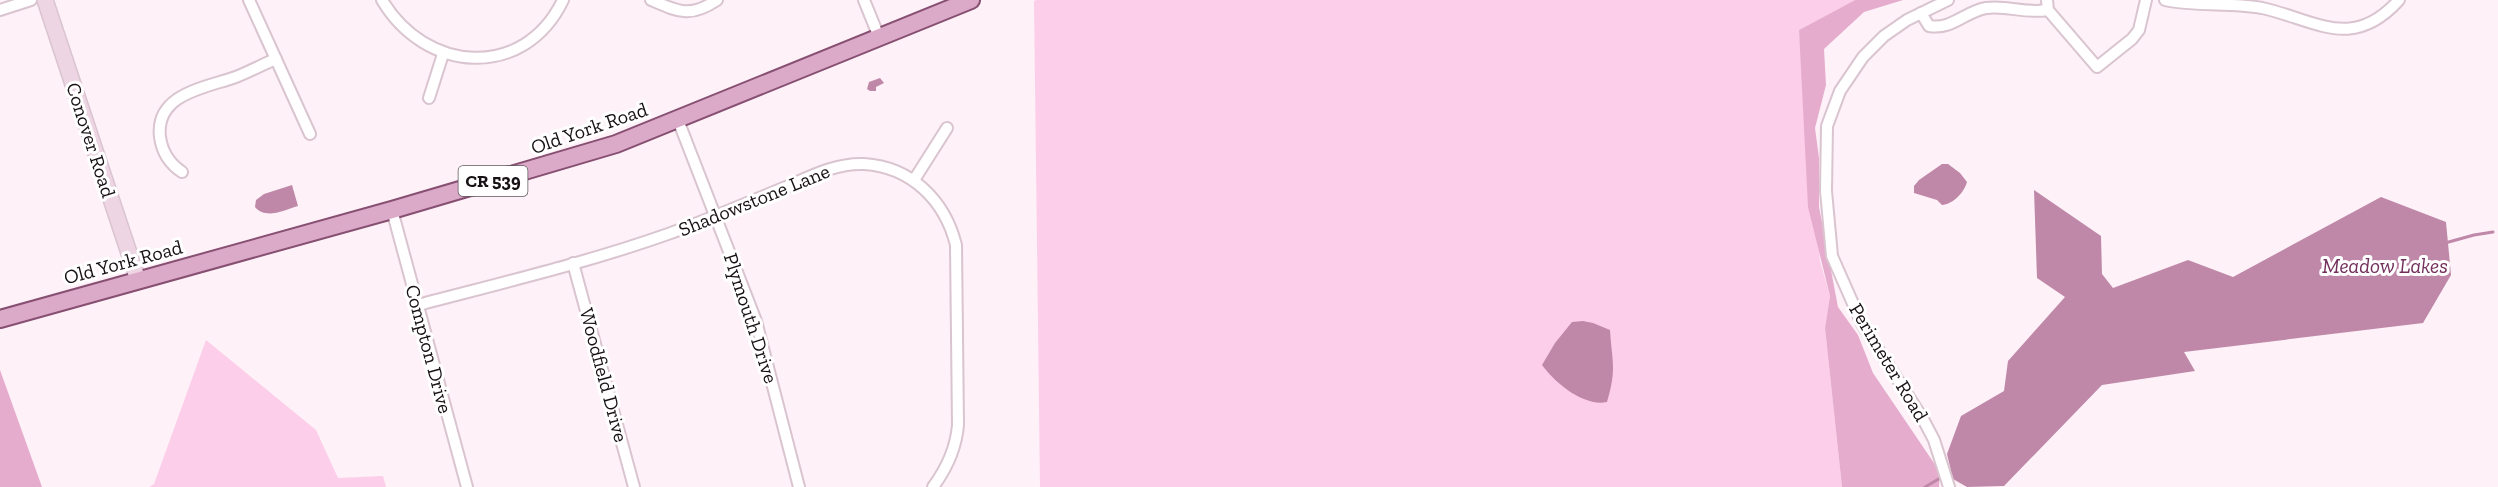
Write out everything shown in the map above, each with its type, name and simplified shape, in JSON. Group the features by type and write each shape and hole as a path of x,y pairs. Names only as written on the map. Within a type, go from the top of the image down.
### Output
{"main road":[{"name":"Old York Road","path":"0,319 392,210 605,147 678,120 971,0"}],"street":[{"path":"0,10 31,0"},
{"name":"Conover Road","path":"45,0 138,280"},
{"path":"249,0 310,134"},
{"path":"382,0 396,21 410,35 443,54 479,58 516,48 544,28 563,0"},
{"path":"651,0 669,8 694,13 717,0"},
{"path":"864,0 879,37"},
{"name":"Perimeter Road","path":"1948,0 1921,13 1884,36 1863,57 1840,91 1827,126 1826,191 1832,256 1836,266 1862,324 1923,419 1942,463 1948,484"},
{"path":"1921,13 1929,26 1941,28 1971,13 1986,9 2003,8 2031,13 2047,5 2092,65 2097,68 2132,39 2139,30 2146,0"},
{"path":"2165,0 2194,5 2262,8 2335,30 2348,30 2378,18 2399,0"},
{"path":"429,98 443,54"},
{"path":"182,172 170,161 160,138 161,124 171,105 184,94 233,78 276,59"},
{"name":"Plymouth Drive","path":"678,120 756,321 799,487"},
{"path":"914,180 947,128"},
{"name":"Shadowstone Lane","path":"418,305 666,235 834,167 866,164 884,168 914,180 926,190 943,211 953,233 956,253 958,426 956,442 949,462 933,487"},
{"name":"Compton Drive","path":"392,210 467,487"},
{"name":"Woodfield Drive","path":"573,263 633,487"}],"shaded area":[{"path":"1855,0 1799,30 1820,261 1830,296 1825,328 1842,487 1040,487 1034,1"},
{"path":"1855,0 1903,0 1864,12 1824,49 1826,85 1815,128 1819,158 1819,207 1838,307 1858,335 1873,373 1940,472 1939,487 1842,487 1825,328 1830,296 1808,207 1799,30"},
{"path":"206,340 316,430 338,478 383,476 386,487 149,487 154,484"},
{"path":"0,370 42,487 0,487"}],"water":[{"path":"880,78 884,83 876,87 876,91 867,89 869,82"},
{"path":"1942,164 1948,164 1967,182 1957,197 1950,203 1942,205 1937,200 1914,193 1914,186"},
{"path":"292,185 298,206 270,213 259,211 255,207 256,200 264,194"},
{"name":"Meadow Lakes","path":"2034,190 2101,236 2102,274 2113,288 2188,260 2233,277 2381,197 2446,222 2451,275 2423,323 2184,352 2195,371 2102,385 2004,486 1967,487 1953,479 1947,454 1961,416 2004,391 2008,361 2065,297 2037,278"},
{"path":"1583,321 1610,330 1613,373 1607,402 1589,401 1571,392 1554,379 1542,365 1555,343 1572,322"}],"waterway":[{"path":"2445,243 2493,232"},
{"path":"1925,487 1954,470"}]}
